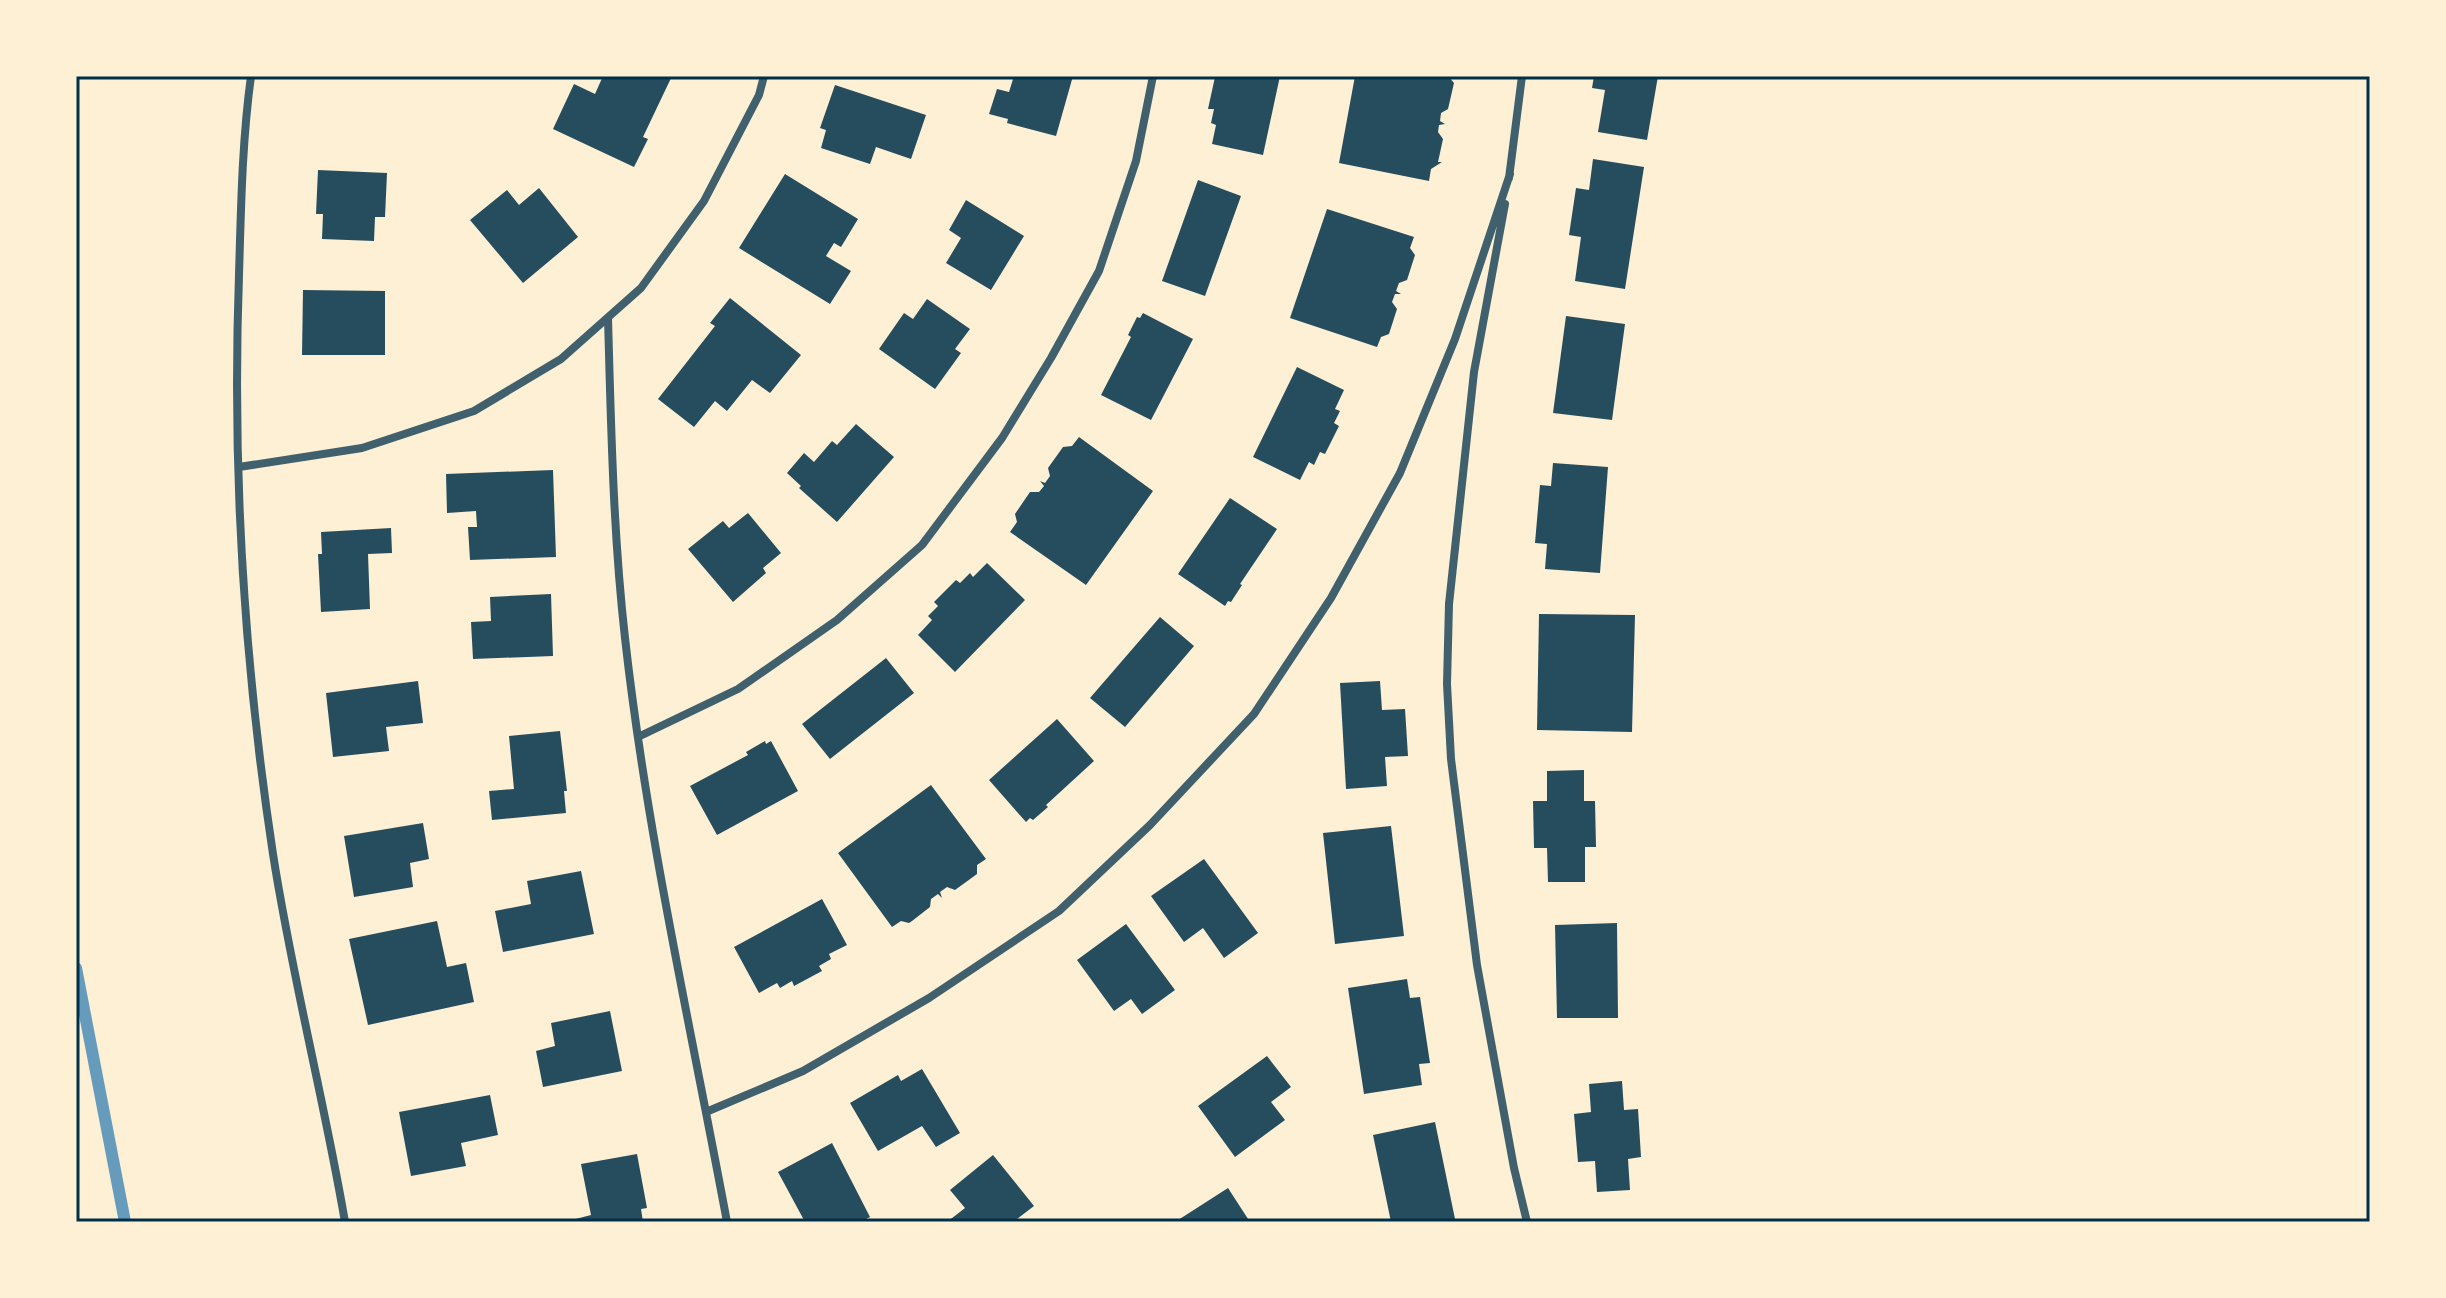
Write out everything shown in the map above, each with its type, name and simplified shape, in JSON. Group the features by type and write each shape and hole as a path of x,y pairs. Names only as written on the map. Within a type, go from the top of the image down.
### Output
{"street":[{"path":"251,76 243,136 237,336 239,467 250,681 273,856 345,1222"},
{"path":"239,467 362,448 474,411 561,359 641,288 704,201 759,95 764,76"},
{"path":"638,737 738,689 837,620 922,545 1002,438 1099,271 1136,161 1153,76"},
{"path":"1522,76 1510,174 1474,372 1449,604 1447,684 1451,759 1477,965 1514,1168 1527,1222"},
{"path":"706,1112 803,1071 929,998 1059,911 1150,825 1254,714 1331,598 1400,473 1455,339 1510,174"},
{"path":"608,318 614,510 625,637 638,737 667,917 727,1222"}],"building":[{"path":"603,76 672,76 643,137 648,139 634,167 553,129 574,84 595,94"},
{"path":"1014,76 1073,76 1056,136 1007,123 1008,119 989,114 997,89 1009,92"},
{"path":"1280,76 1263,155 1212,144 1216,125 1211,123 1214,109 1208,109 1215,77"},
{"path":"1355,76 1448,76 1454,83 1448,109 1441,113 1440,121 1445,124 1439,125 1438,132 1443,139 1438,162 1442,162 1431,169 1429,181 1339,163"},
{"path":"1594,76 1658,76 1647,140 1598,132 1605,90 1592,88"},
{"path":"835,85 926,115 911,159 876,147 870,164 821,148 826,130 820,128"},
{"path":"1593,159 1644,167 1625,289 1575,281 1581,237 1569,235 1576,188 1589,190"},
{"path":"318,170 387,173 385,217 375,217 374,241 322,239 323,214 316,214"},
{"path":"785,174 858,219 841,247 834,243 826,256 851,271 830,304 739,248"},
{"path":"1198,180 1241,196 1205,296 1162,281"},
{"path":"539,188 578,237 523,283 470,220 507,190 519,205"},
{"path":"966,200 1024,236 991,290 946,263 961,238 949,230"},
{"path":"1327,209 1414,237 1410,248 1415,255 1407,280 1399,283 1396,291 1401,294 1395,294 1392,302 1397,309 1389,334 1381,337 1377,347 1290,318"},
{"path":"303,290 385,291 385,355 302,355"},
{"path":"730,298 801,355 770,393 752,380 727,411 715,401 694,427 658,399 715,326 710,323"},
{"path":"927,299 970,329 955,349 961,353 935,389 879,349 904,313 913,319"},
{"path":"1143,313 1193,339 1151,420 1101,395 1131,337 1128,335 1137,317 1140,318"},
{"path":"1566,316 1625,324 1612,420 1553,413"},
{"path":"1297,367 1344,390 1335,409 1340,411 1334,423 1339,426 1325,454 1320,452 1314,465 1309,462 1300,480 1253,457"},
{"path":"856,424 894,457 837,522 787,473 804,453 814,462 832,441 837,445"},
{"path":"1079,437 1153,491 1086,585 1010,532 1017,522 1015,514 1030,492 1039,492 1044,486 1040,481 1045,483 1050,476 1048,468 1063,447 1072,446"},
{"path":"1553,463 1608,467 1600,573 1545,569 1547,544 1535,543 1540,485 1551,486"},
{"path":"553,470 556,557 470,560 468,527 477,527 476,511 447,513 446,474"},
{"path":"1230,498 1277,529 1231,602 1228,601 1225,606 1178,574"},
{"path":"748,513 781,553 763,568 766,573 733,602 688,549 723,521 729,528"},
{"path":"391,528 392,553 368,554 370,609 321,612 318,554 322,554 321,532"},
{"path":"987,563 1025,600 955,672 918,635 932,620 928,616 938,606 934,602 956,580 960,583 970,573 973,577"},
{"path":"551,594 553,656 473,659 471,622 491,621 490,597"},
{"path":"1539,614 1635,615 1632,732 1537,730"},
{"path":"1160,617 1194,646 1125,727 1090,698"},
{"path":"886,658 914,693 830,759 802,724"},
{"path":"418,681 423,723 386,727 389,751 333,757 326,693"},
{"path":"1380,681 1382,710 1405,709 1408,756 1385,757 1387,786 1346,789 1340,683"},
{"path":"1057,719 1094,761 1046,805 1048,807 1026,822 989,780"},
{"path":"560,731 567,791 564,791 566,813 492,820 489,791 514,789 509,736"},
{"path":"765,741 766,744 771,741 798,791 717,835 690,786 748,755 746,752"},
{"path":"1584,770 1584,801 1595,801 1596,847 1585,847 1585,882 1548,882 1547,848 1534,848 1533,801 1547,801 1547,771"},
{"path":"931,785 986,859 977,865 977,874 955,890 947,887 940,892 942,898 938,894 931,899 930,907 912,921 901,921 892,927 838,853"},
{"path":"423,823 429,859 410,863 413,887 354,897 344,836"},
{"path":"1391,826 1404,936 1335,944 1323,833"},
{"path":"1204,859 1258,933 1224,958 1203,928 1184,942 1151,896"},
{"path":"581,871 594,934 503,952 495,911 531,904 527,881"},
{"path":"822,899 847,945 829,954 831,959 819,966 822,971 794,986 792,981 780,988 777,983 759,993 734,947"},
{"path":"437,921 447,967 466,963 474,1002 368,1025 349,939"},
{"path":"1617,923 1618,1018 1557,1018 1555,925"},
{"path":"1126,924 1175,990 1142,1014 1131,999 1114,1011 1077,960"},
{"path":"1407,979 1410,998 1420,997 1430,1063 1419,1064 1422,1085 1364,1094 1348,988"},
{"path":"610,1011 622,1071 543,1087 536,1051 555,1046 551,1023"},
{"path":"1267,1056 1291,1087 1271,1102 1285,1120 1235,1157 1198,1106"},
{"path":"922,1069 960,1133 936,1147 922,1126 878,1151 850,1103 898,1075 901,1081"},
{"path":"1622,1081 1624,1110 1638,1109 1641,1157 1628,1159 1630,1190 1597,1192 1595,1161 1578,1162 1574,1114 1591,1112 1589,1084"},
{"path":"490,1095 498,1135 461,1143 466,1166 411,1176 399,1112"},
{"path":"1435,1122 1455,1219 1391,1222 1373,1135"},
{"path":"832,1143 870,1217 860,1222 827,1222 825,1219 805,1222 778,1172"},
{"path":"637,1154 647,1208 641,1209 643,1222 564,1222 591,1215 581,1164"},
{"path":"993,1155 1034,1206 1013,1222 947,1222 965,1208 950,1190"},
{"path":"1228,1188 1250,1222 1175,1222"}],"waterway":[{"path":"76,968 125,1222"}]}
